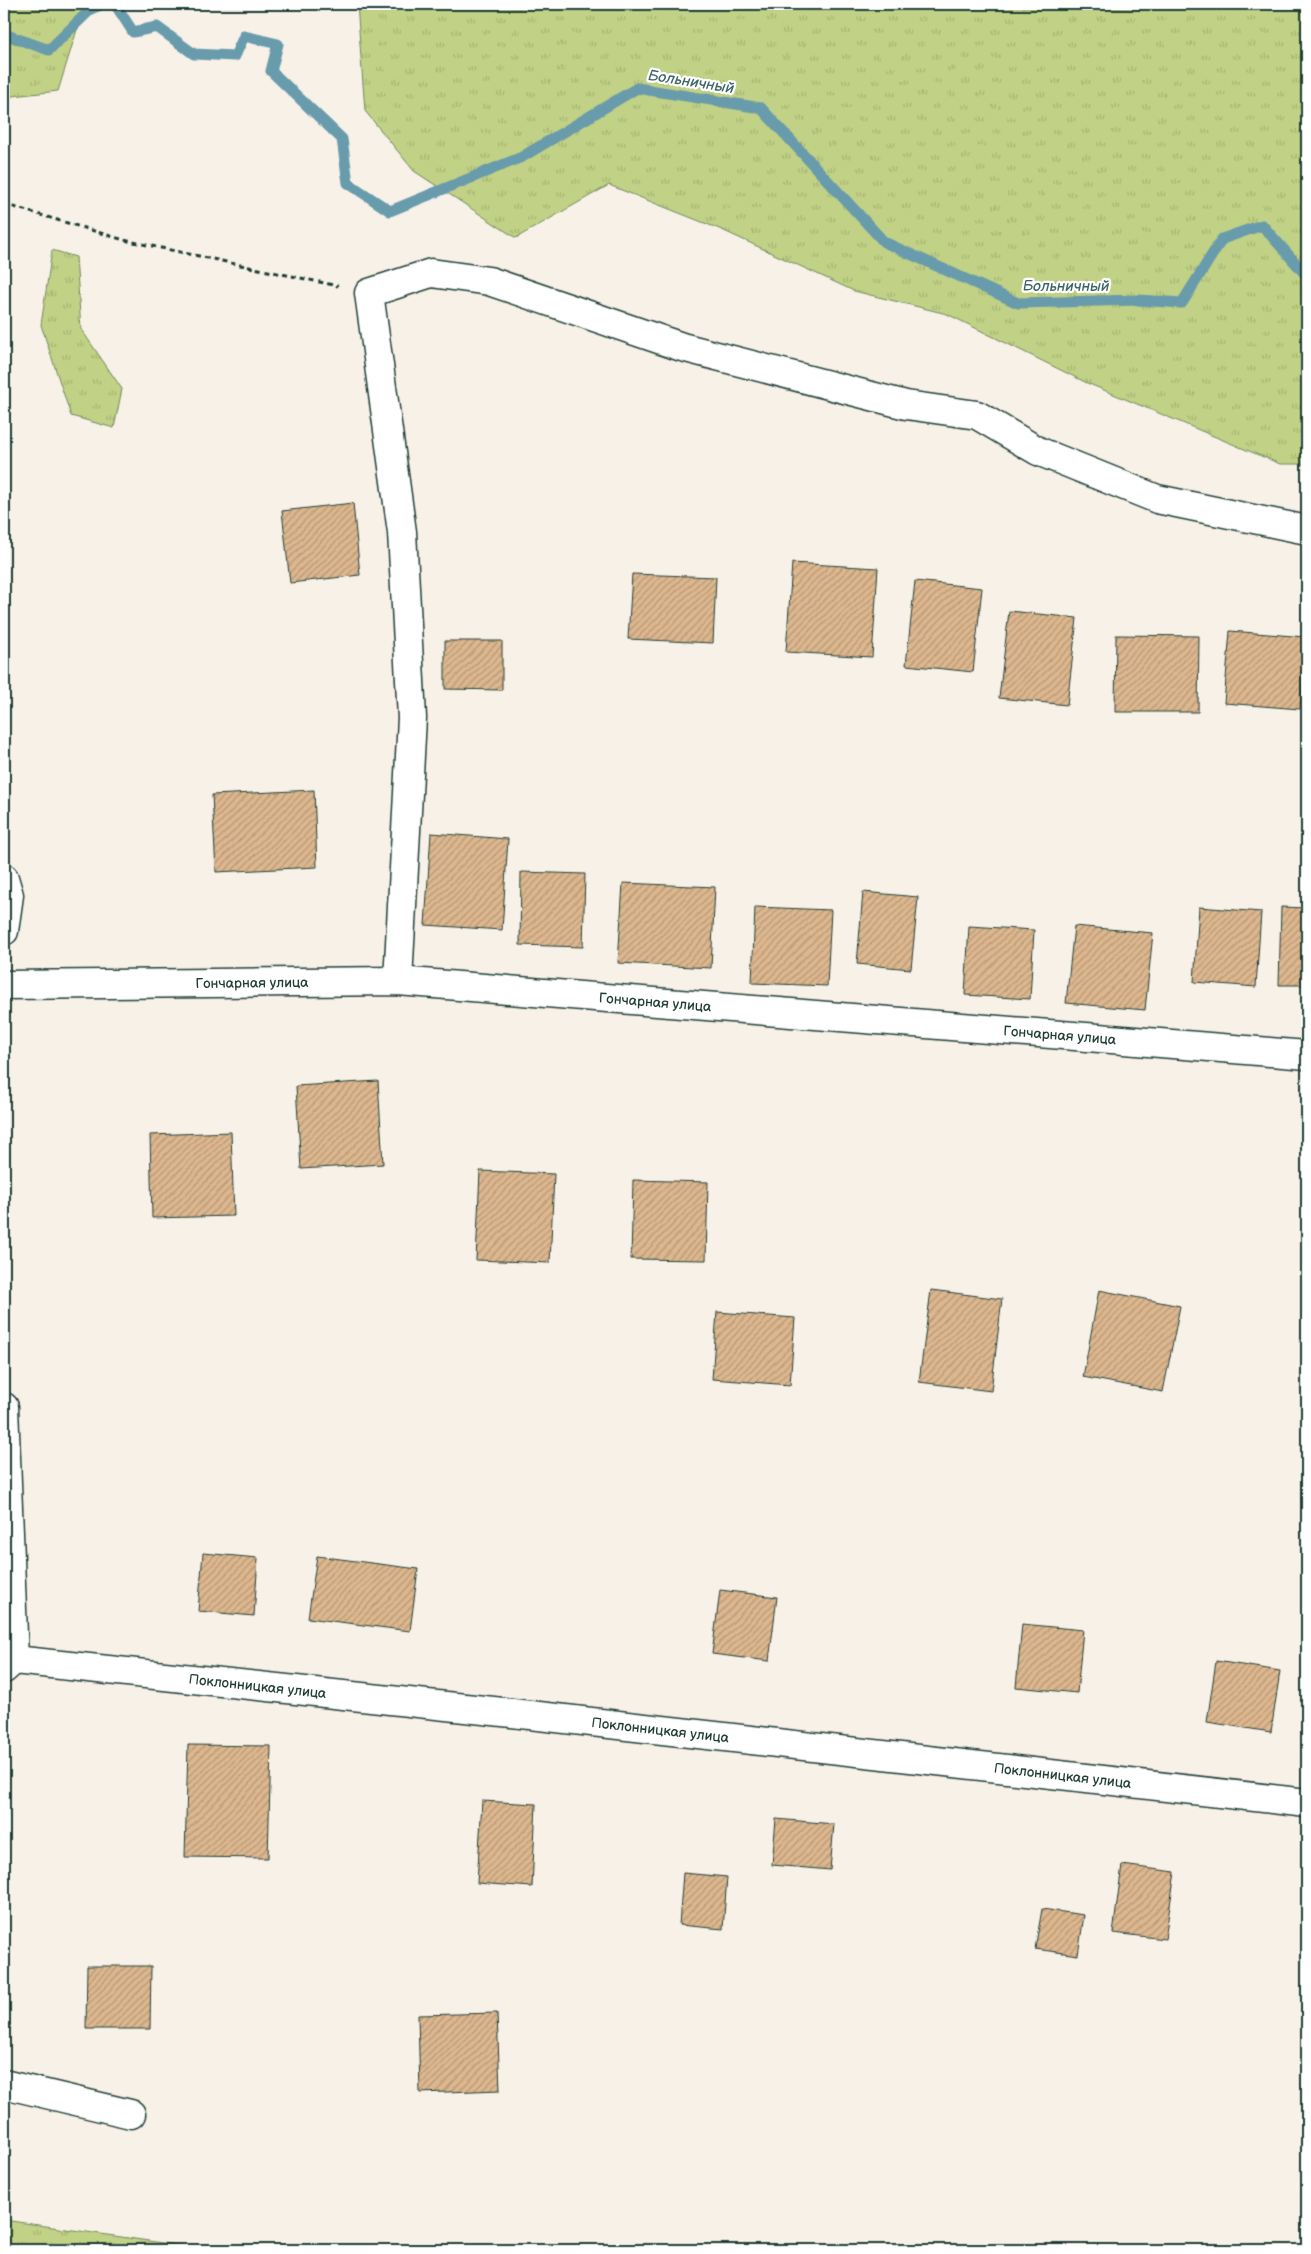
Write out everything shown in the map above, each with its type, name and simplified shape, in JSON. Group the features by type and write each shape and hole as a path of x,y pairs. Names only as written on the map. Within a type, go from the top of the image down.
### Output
{"street":[{"path":"398,981 412,718 402,532 369,293 431,273 489,281 682,347 906,405 977,415 1038,450 1157,499 1307,530"},
{"path":"4,878 9,895 4,931"},
{"name":"Гончарная улица","path":"4,985 398,981 1307,1055"},
{"path":"4,1407 9,1665"},
{"name":"Поклонницкая улица","path":"9,1665 512,1713 1307,1803"},
{"path":"4,2084 131,2114"}],"path":[{"path":"4,204 124,240 369,293"}],"green space":[{"path":"4,4 85,4 58,91 4,97"},
{"path":"357,4 1307,4 1307,464 1280,464 1087,383 947,314 854,291 722,230 609,185 516,238 414,171 365,111"},
{"path":"52,250 76,257 81,329 122,389 114,428 71,416 41,325"},
{"path":"4,2220 211,2250 4,2250"}],"building":[{"path":"353,503 360,575 290,583 282,511"},
{"path":"792,563 878,568 872,657 786,652"},
{"path":"632,574 716,577 713,643 628,639"},
{"path":"915,581 982,588 973,672 906,665"},
{"path":"1009,611 1077,618 1067,705 999,698"},
{"path":"1230,631 1306,637 1300,709 1224,703"},
{"path":"1116,635 1199,636 1198,712 1115,712"},
{"path":"445,641 502,641 502,690 445,689"},
{"path":"314,790 317,867 216,872 212,795"},
{"path":"431,833 508,839 502,930 425,925"},
{"path":"521,872 585,874 583,947 520,945"},
{"path":"623,883 715,887 711,968 618,963"},
{"path":"863,892 918,897 911,969 857,964"},
{"path":"755,907 831,910 827,986 752,983"},
{"path":"1199,907 1261,912 1256,987 1194,982"},
{"path":"1281,907 1307,908 1307,985 1279,985"},
{"path":"969,926 1034,930 1030,999 965,995"},
{"path":"1074,926 1153,933 1145,1010 1066,1003"},
{"path":"378,1081 383,1164 301,1169 296,1086"},
{"path":"231,1132 234,1216 152,1218 150,1135"},
{"path":"480,1171 554,1174 550,1263 476,1260"},
{"path":"633,1180 708,1182 706,1260 631,1259"},
{"path":"931,1290 1002,1299 991,1391 919,1382"},
{"path":"1099,1290 1180,1306 1163,1392 1083,1377"},
{"path":"717,1312 795,1318 790,1385 712,1379"},
{"path":"203,1553 258,1558 254,1616 198,1611"},
{"path":"317,1556 418,1569 410,1631 308,1618"},
{"path":"720,1590 777,1597 769,1661 712,1654"},
{"path":"1022,1624 1083,1630 1077,1693 1016,1687"},
{"path":"1216,1661 1280,1671 1271,1732 1207,1722"},
{"path":"188,1745 271,1746 268,1858 185,1857"},
{"path":"482,1801 536,1804 532,1887 477,1883"},
{"path":"776,1819 834,1824 830,1870 772,1865"},
{"path":"1122,1865 1175,1872 1165,1939 1113,1933"},
{"path":"683,1873 727,1877 723,1929 679,1925"},
{"path":"1042,1909 1084,1915 1078,1955 1035,1949"},
{"path":"87,1966 151,1966 150,2029 86,2029"},
{"path":"497,2013 500,2090 420,2093 418,2015"}],"waterway":[{"name":"Больничный","path":"4,34 49,50 91,9 103,4"},
{"name":"Больничный","path":"115,4 133,32 157,27 194,54 235,56 244,36 278,44 271,71 342,139 348,183 390,211 522,157 637,88 761,108 884,242 1018,303 1139,300 1182,303 1222,239 1262,225 1307,276"}]}
